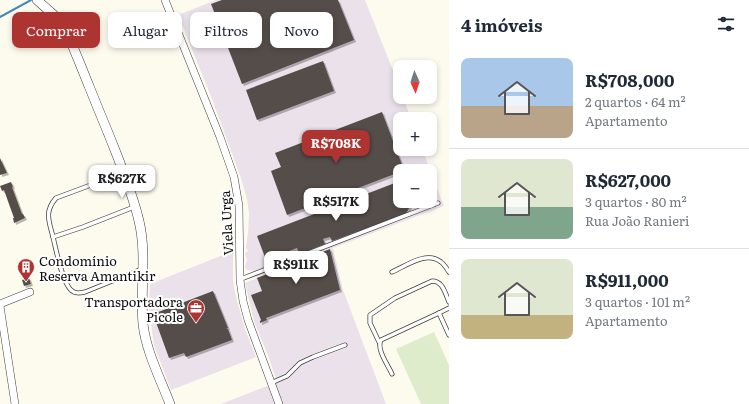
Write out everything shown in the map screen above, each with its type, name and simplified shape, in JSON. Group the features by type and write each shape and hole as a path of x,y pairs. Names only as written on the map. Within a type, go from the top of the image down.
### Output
{"street":[{"path":"36,0 55,16 62,25 71,42 124,173 135,206 140,222 143,268 143,324 150,353 170,404"},
{"name":"Viela Urga","path":"165,0 220,137 234,177 239,206 240,280 243,301 248,320 280,404"},
{"path":"15,404 0,305 30,292"}],"lane":[{"path":"124,173 56,198 50,205 48,216 61,271 70,290 78,294 85,292 143,268"},
{"path":"240,280 438,203"},
{"path":"53,237 83,227 135,206"},
{"path":"392,272 421,258 431,258 441,262 449,272"},
{"path":"392,374 370,323 370,315 395,298 432,281 437,281 440,283 449,302"},
{"path":"379,342 449,308"},
{"path":"439,313 449,335"},
{"path":"271,383 287,376 300,364 313,357 345,345"}],"shaded area":[{"path":"216,0 365,0 393,70 393,104 406,104 408,112 393,112 393,156 425,156 428,164 393,164 393,208 437,208 437,188 444,206 333,248 343,290 386,404 221,404 277,382 254,321 245,283 257,278 254,271 247,270 245,267 247,260 245,254 248,250 246,248 249,213 247,199 241,178 212,99 191,48 262,48 262,12 190,12 190,45 182,25 182,13"},
{"name":"Transportadora Picole","path":"233,251 233,281 237,301 245,329 256,357 171,390 154,345 149,309 150,284"}],"green space":[{"path":"434,332 449,365 449,404 421,404 396,349"}],"building":[{"path":"222,0 338,0 354,40 242,84 228,48 262,48 262,12 214,12 211,4"},
{"path":"323,61 334,91 257,120 246,90"},
{"path":"382,112 393,141 393,156 399,156 402,164 393,164 393,175 287,215 271,171 281,167 275,153"},
{"path":"0,158 7,173 0,175"},
{"path":"11,182 22,214 25,218 14,223 14,218 4,190 2,191 0,186"},
{"path":"393,184 393,208 409,208 406,214 332,241 330,237 323,239 325,244 299,254 297,248 266,260 257,236"},
{"path":"330,249 340,290 266,318 267,320 260,323 261,320 251,295 262,291 257,278"},
{"name":"Condomínio Reserva Amantikir","path":"29,278 31,284 24,286 22,280"},
{"path":"213,291 228,328 226,329 228,329 232,340 186,357 184,353 169,358 153,314"}],"waterway":[{"path":"0,17 31,0"}],"place":[{"name":"Condomínio Reserva Amantikir","path":"26,282"},
{"name":"Transportadora Picole","path":"196,323"}]}
